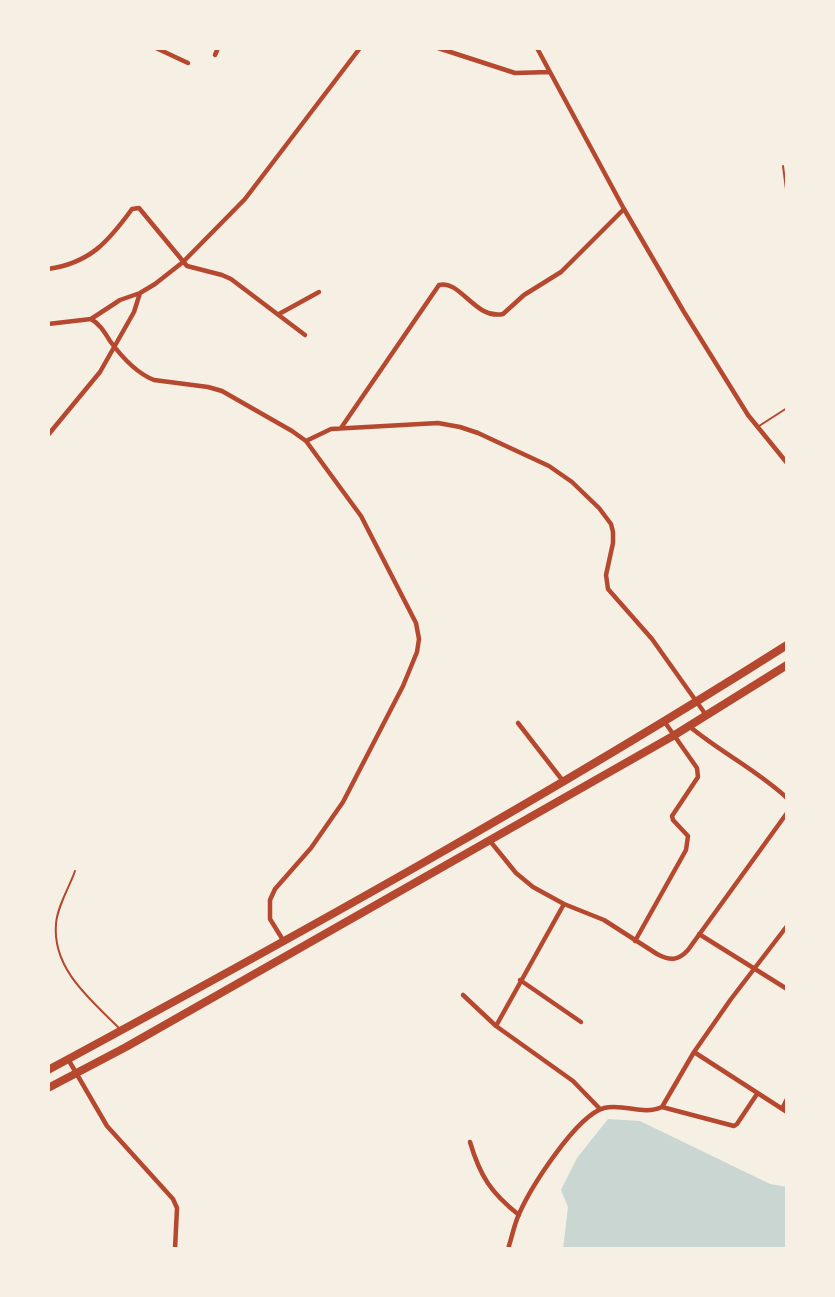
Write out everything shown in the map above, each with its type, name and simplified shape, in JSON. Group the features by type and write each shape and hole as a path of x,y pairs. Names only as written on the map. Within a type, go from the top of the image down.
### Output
{"main road":[{"path":"48,1070 479,830 697,702 787,645"},
{"path":"48,1088 490,841 673,736 787,665"},
{"path":"183,996 190,1010"}],"street":[{"path":"215,55 218,48"},
{"path":"48,324 91,319 120,300 140,294 183,262 245,199 360,48"},
{"path":"438,48 514,73 549,72"},
{"path":"537,48 624,209 684,312 756,427 787,463"},
{"path":"159,49 188,63"},
{"path":"48,268 81,260 92,253 110,239 135,208 142,211 183,262 195,269 225,276 305,335"},
{"path":"341,428 439,285 451,286 482,311 497,316 503,314 524,295 561,272 624,209"},
{"path":"279,314 319,292"},
{"path":"48,435 91,384 134,312 140,294"},
{"path":"91,319 96,321 114,347 146,377 208,387 233,396 306,441 361,516 417,624 419,639 417,651 403,686 340,808 311,848 275,889 270,900 270,919 283,940"},
{"path":"306,441 322,432 341,428 438,423 460,427 549,466 572,482 599,508 611,524 613,543 606,575 608,589 652,639 706,716"},
{"path":"635,941 688,843 688,836 672,816 695,783 698,773 697,768 664,721"},
{"path":"518,723 563,781"},
{"path":"689,726 772,784 787,798"},
{"path":"490,841 523,879 564,904 604,920 666,959 673,960 684,955 787,813"},
{"path":"496,1026 564,904"},
{"path":"508,1249 519,1215 546,1170 577,1126 600,1109 654,1111 662,1107 694,1052 787,926"},
{"path":"699,934 787,989"},
{"path":"520,980 580,1022"},
{"path":"463,995 496,1026 573,1081 600,1109"},
{"path":"694,1052 784,1111 787,1099"},
{"path":"68,1059 107,1126 173,1199 177,1208 175,1249"},
{"path":"662,1107 734,1126 757,1094"},
{"path":"470,1142 482,1175 491,1190 519,1215"}],"lane":[{"path":"783,166 787,197"},
{"path":"756,427 787,408"},
{"path":"75,872 56,924 64,963 78,986 121,1030"}],"shaded area":[{"path":"608,1119 640,1121 770,1184 787,1187 787,1249 563,1249 568,1207 561,1190 577,1158"}]}
